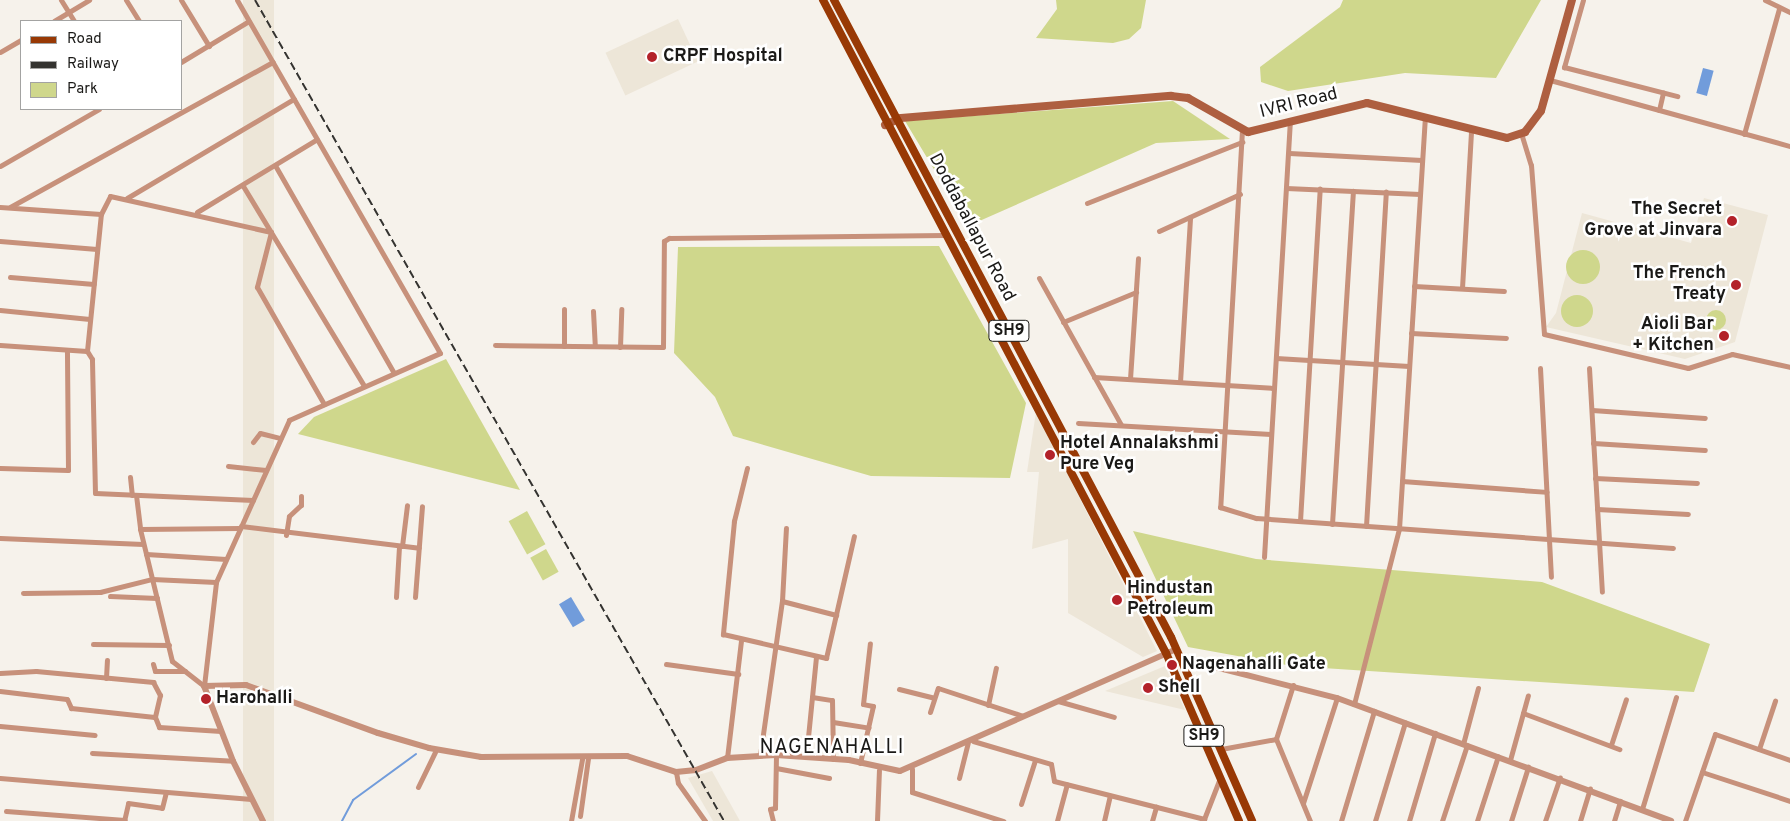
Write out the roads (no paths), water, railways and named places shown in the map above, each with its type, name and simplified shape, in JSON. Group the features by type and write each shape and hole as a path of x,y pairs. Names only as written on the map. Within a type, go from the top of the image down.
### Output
{"main road":[{"name":"Doddaballapur Road","path":"823,0 885,125 1166,653 1222,774 1239,821"},
{"name":"Doddaballapur Road","path":"834,0 895,120 1176,648 1252,821"},
{"path":"1522,133 1541,111 1572,0"},
{"name":"IVRI Road","path":"885,125 895,120 1171,96 1188,98 1242,130 1290,122 1367,103 1471,131 1507,138 1522,133"},
{"path":"1173,668 1183,664"}],"street":[{"path":"61,0 73,20"},
{"path":"56,20 89,0"},
{"path":"126,0 138,20"},
{"path":"181,0 209,46"},
{"path":"237,0 440,353 289,420 216,582 204,686 233,761 250,799 264,821"},
{"path":"1583,0 1564,67 1676,96"},
{"path":"1765,0 1779,9 1790,12"},
{"path":"1744,134 1779,9"},
{"path":"182,61 249,21"},
{"path":"0,52 20,41"},
{"path":"10,207 273,62"},
{"path":"1550,80 1790,146"},
{"path":"1659,110 1663,92"},
{"path":"127,198 294,99"},
{"path":"0,166 98,110"},
{"path":"1354,704 1399,529 1425,119"},
{"path":"1264,558 1290,122"},
{"path":"1242,130 1240,194 1220,507 1266,518 1332,524 1673,548"},
{"path":"1462,288 1471,131"},
{"path":"1522,133 1531,164 1544,334 1688,368 1732,354 1790,367"},
{"path":"197,212 276,167 317,139"},
{"path":"1087,203 1242,142"},
{"path":"1288,154 1422,160"},
{"path":"276,167 394,373"},
{"path":"243,186 364,386"},
{"path":"1286,188 1420,194"},
{"path":"1300,521 1320,189"},
{"path":"1332,524 1353,191"},
{"path":"1366,526 1386,192"},
{"path":"1158,231 1240,194"},
{"path":"253,500 95,493 92,359 87,351 101,214 110,196 197,212 271,232"},
{"path":"0,207 101,214"},
{"path":"1180,382 1190,217"},
{"path":"271,232 257,287 324,404"},
{"path":"495,345 663,347 665,238 945,235"},
{"path":"0,242 97,249"},
{"path":"1130,379 1138,258"},
{"path":"10,277 94,284"},
{"path":"1039,278 1121,425"},
{"path":"1414,286 1504,291"},
{"path":"1064,322 1136,292"},
{"path":"564,309 564,346"},
{"path":"620,346 621,309"},
{"path":"0,310 90,319"},
{"path":"593,310 595,346"},
{"path":"1411,333 1506,338"},
{"path":"0,345 87,351"},
{"path":"0,468 68,470 67,350"},
{"path":"1276,358 1409,366"},
{"path":"1540,368 1551,577"},
{"path":"1589,368 1602,592"},
{"path":"1094,377 1274,388"},
{"path":"1592,410 1705,418"},
{"path":"1078,423 1271,434"},
{"path":"253,442 260,432 280,438"},
{"path":"1594,444 1705,450"},
{"path":"228,466 266,470"},
{"path":"747,468 734,521 723,634 741,641 774,645 826,658 854,536"},
{"path":"130,477 143,544 172,661 204,686 246,685 436,750 481,757 585,758 627,756 676,772 696,770 727,758 760,755 833,759 860,763 879,770 912,770 1024,716 1176,648"},
{"path":"1595,478 1697,483"},
{"path":"1402,481 1547,492"},
{"path":"286,535 289,516 301,505 301,496"},
{"path":"396,597 400,546 407,505"},
{"path":"415,597 422,506"},
{"path":"1597,508 1688,514"},
{"path":"140,529 240,527 286,535 418,548"},
{"path":"760,755 774,645 782,601 786,528"},
{"path":"0,538 143,544"},
{"path":"146,554 226,559"},
{"path":"23,593 100,592 152,579 216,582"},
{"path":"110,596 157,598"},
{"path":"782,601 836,615"},
{"path":"727,758 741,641"},
{"path":"860,763 873,706 863,704 870,643"},
{"path":"93,644 169,645"},
{"path":"806,757 816,656"},
{"path":"106,678 107,660"},
{"path":"153,664 155,671 185,670"},
{"path":"666,664 738,674"},
{"path":"1183,664 1293,685 1337,698 1560,777 1671,821"},
{"path":"988,705 996,668"},
{"path":"0,674 36,671 157,684 159,708 155,717 159,728 221,731"},
{"path":"1293,685 1276,739 1310,821"},
{"path":"930,712 938,688 1024,716"},
{"path":"1442,821 1465,744 1478,688"},
{"path":"899,689 934,698"},
{"path":"0,691 67,699 71,708 155,717"},
{"path":"1510,760 1528,695"},
{"path":"812,697 832,700 833,759"},
{"path":"1642,809 1676,697"},
{"path":"1302,803 1337,698"},
{"path":"1611,746 1626,699"},
{"path":"1058,701 1114,717"},
{"path":"1759,749 1775,701"},
{"path":"1341,821 1374,711"},
{"path":"1523,712 1619,749"},
{"path":"833,722 869,728"},
{"path":"1375,821 1405,722"},
{"path":"0,726 95,735"},
{"path":"1409,821 1435,733"},
{"path":"1684,821 1715,734 1790,760"},
{"path":"1221,749 1276,739"},
{"path":"970,742 1051,764 1054,781 1204,819 1222,774"},
{"path":"959,778 970,742"},
{"path":"418,787 436,750"},
{"path":"92,753 233,761"},
{"path":"773,821 770,809 775,808 776,755"},
{"path":"1477,821 1498,756"},
{"path":"571,821 578,779 585,758"},
{"path":"578,779 582,789 578,816 587,780 585,758"},
{"path":"1021,804 1035,760"},
{"path":"1511,821 1528,766"},
{"path":"776,768 829,778"},
{"path":"877,821 879,770"},
{"path":"912,770 912,792 1003,821"},
{"path":"676,772 678,783 705,821"},
{"path":"1702,772 1790,801"},
{"path":"1545,821 1560,777"},
{"path":"0,778 250,799"},
{"path":"578,779 587,780"},
{"path":"1057,821 1067,784"},
{"path":"1580,821 1590,789"},
{"path":"6,811 125,820 128,803 166,806 166,792"},
{"path":"1104,821 1110,796"},
{"path":"1614,821 1620,800"},
{"path":"1152,821 1156,807"},
{"path":"1648,821 1651,813"}],"water":[{"path":"1703,68 1714,71 1707,96 1696,93"},
{"path":"571,597 585,620 573,627 559,604"}],"waterway":[{"path":"342,821 353,800 416,754"}],"railway":[{"path":"255,0 724,821"}],"place":[{"name":"CRPF Hospital","path":"652,57"},
{"name":"The Secret Grove at Jinvara","path":"1732,221"},
{"name":"The French Treaty","path":"1736,285"},
{"name":"Aioli Bar + Kitchen","path":"1724,336"},
{"name":"Hotel Annalakshmi Pure Veg","path":"1050,455"},
{"name":"Hindustan Petroleum","path":"1117,600"},
{"name":"Nagenahalli Gate","path":"1172,665"},
{"name":"Shell","path":"1148,688"},
{"name":"Harohalli","path":"206,699"}],"district":[{"name":"NAGENAHALLI","path":"832,748"}]}
